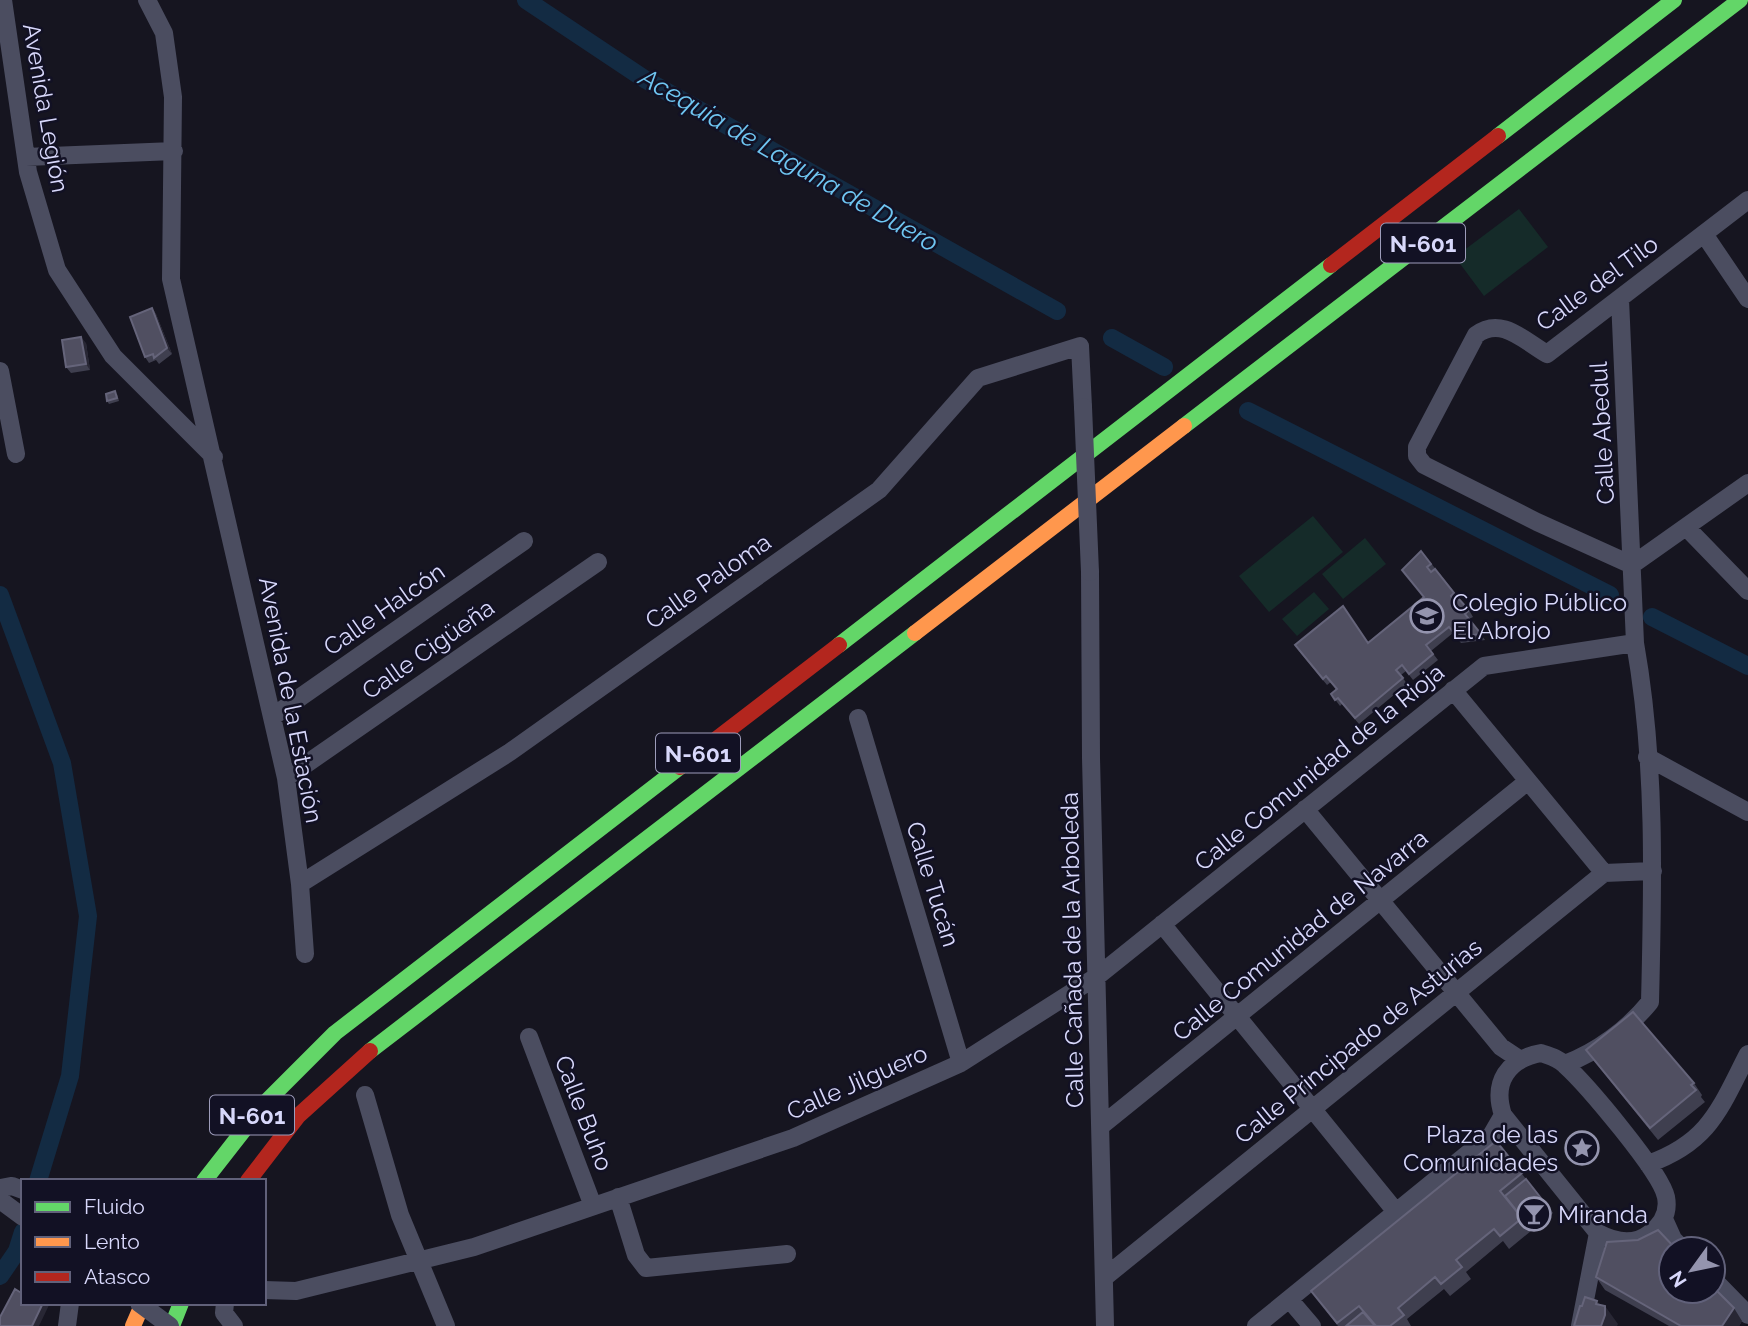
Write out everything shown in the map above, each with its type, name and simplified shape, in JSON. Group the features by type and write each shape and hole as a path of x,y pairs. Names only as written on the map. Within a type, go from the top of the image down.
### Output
{"highway":[{"name":"N-601","path":"206,1179 261,1105 292,1070 345,1025 1674,0"},
{"name":"N-601","path":"249,1179 270,1147 304,1106 357,1061 1740,0"},
{"path":"133,1326 140,1305"},
{"path":"171,1326 180,1305"}],"street":[{"name":"Avenida Legión","path":"3,0 26,158 57,270 113,356 214,458"},
{"name":"Avenida de la Estación","path":"147,0 164,33 173,97 174,151 169,248 171,279 286,778 300,884 305,954"},
{"path":"26,158 174,151"},
{"name":"Calle del Tilo","path":"1632,565 1537,522 1424,465 1417,456 1417,447 1476,335 1488,326 1499,326 1547,354 1748,200"},
{"path":"1704,234 1748,299"},
{"name":"Calle Abedul","path":"1570,1070 1640,1015 1650,1002 1653,871 1644,695 1634,643 1620,299"},
{"name":"Calle Paloma","path":"300,884 510,752 879,490 978,379 1080,346 1083,408"},
{"path":"0,370 16,454"},
{"name":"Calle Cañada de la Arboleda","path":"1083,408 1090,572 1091,758 1099,975 1105,1326"},
{"path":"1632,565 1748,483"},
{"path":"1686,527 1748,591"},
{"name":"Calle Halcón","path":"272,717 524,541"},
{"name":"Calle Cigüeña","path":"286,778 598,562"},
{"name":"Calle Comunidad de la Rioja","path":"1099,975 1484,666 1634,643"},
{"path":"1453,690 1604,873 1653,871"},
{"name":"Calle Tucán","path":"858,718 961,1063"},
{"path":"1647,757 1748,812"},
{"name":"Calle Comunidad de Navarra","path":"1101,1126 1528,781"},
{"path":"1305,809 1513,1065"},
{"name":"Calle Principado de Asturias","path":"1105,1277 1604,873"},
{"path":"1162,924 1397,1213"},
{"name":"Calle Jilguero","path":"266,1290 296,1291 421,1261 793,1138 961,1063 1099,975"},
{"name":"Calle Buho","path":"529,1037 593,1206"},
{"path":"1541,1053 1570,1070 1654,1171 1667,1200 1658,1226 1633,1241 1605,1236 1508,1121 1499,1102 1501,1083 1513,1065 1541,1053"},
{"path":"1654,1171 1712,1124 1748,1054"},
{"path":"365,1094 400,1215 446,1326"},
{"path":"1256,1326 1508,1121"},
{"path":"8,1194 21,1214"},
{"path":"618,1197 636,1255 646,1268 787,1255"},
{"path":"1658,1226 1668,1235"},
{"path":"1580,1326 1595,1262 1605,1236"},
{"path":"1727,1293 1748,1315"},
{"path":"1289,1299 1312,1326"},
{"path":"67,1326 70,1305"},
{"path":"144,1305 171,1326"}],"green space":[{"path":"1519,209 1548,247 1484,296 1455,257"},
{"path":"1313,516 1343,552 1269,612 1239,576"},
{"path":"1365,538 1386,564 1343,599 1322,574"},
{"path":"1314,592 1329,609 1297,636 1282,619"}],"building":[{"path":"152,308 167,348 154,358 153,354 145,357 130,317"},
{"path":"81,337 86,364 66,367 62,340"},
{"path":"115,391 117,398 107,401 106,394"},
{"path":"1421,551 1431,564 1427,567 1431,572 1435,569 1454,593 1451,596 1454,601 1458,598 1469,610 1465,614 1481,634 1457,637 1449,627 1426,645 1433,654 1409,674 1402,665 1396,670 1403,678 1355,718 1338,698 1335,700 1331,694 1337,689 1326,676 1323,679 1295,645 1343,606 1368,643 1424,597 1402,570"},
{"path":"1633,1012 1694,1083 1691,1085 1696,1090 1650,1128 1586,1050"},
{"path":"1496,1141 1522,1173 1500,1191 1522,1218 1500,1236 1494,1229 1456,1260 1462,1267 1441,1284 1435,1277 1398,1308 1404,1315 1390,1326 1376,1326 1359,1306 1337,1323 1311,1291"},
{"path":"1526,1179 1548,1207 1527,1224 1505,1196"},
{"path":"1658,1230 1663,1235 1657,1235 1657,1305 1727,1305 1727,1301 1734,1308 1722,1326 1681,1326 1596,1277 1607,1242 1638,1240"},
{"path":"15,1289 21,1293 21,1305 42,1305 32,1326 0,1326 0,1317"},
{"path":"1585,1297 1605,1306 1601,1326 1574,1326"},
{"path":"1363,1312 1375,1326 1346,1326"}],"waterway":[{"name":"Acequia de Laguna de Duero","path":"526,0 646,80 1057,311"},
{"name":"Acequia de Laguna de Duero","path":"1112,338 1164,367"},
{"name":"Acequia de Laguna de Duero","path":"1248,411 1610,595"},
{"path":"0,595 62,763 88,916 70,1076 39,1179"},
{"name":"Acequia de Laguna de Duero","path":"1652,617 1748,666"},
{"path":"0,1276 17,1251 21,1238"}],"traffic: fast":[{"path":"1498,136 1674,0"},
{"path":"1184,426 1740,0"},
{"path":"839,645 1331,265"},
{"path":"370,1051 915,633"},
{"path":"206,1179 265,1103 335,1033 680,767"},
{"path":"172,1326 180,1305"}],"traffic: slow":[{"path":"915,633 1184,426"},
{"path":"133,1326 142,1305"}],"traffic: jam":[{"path":"1331,265 1498,136"},
{"path":"680,767 839,645"},
{"path":"250,1179 298,1116 370,1051"}],"place":[{"name":"Colegio Público El Abrojo","path":"1427,616"},
{"name":"Plaza de las Comunidades","path":"1582,1148"},
{"name":"Miranda","path":"1534,1214"}]}
